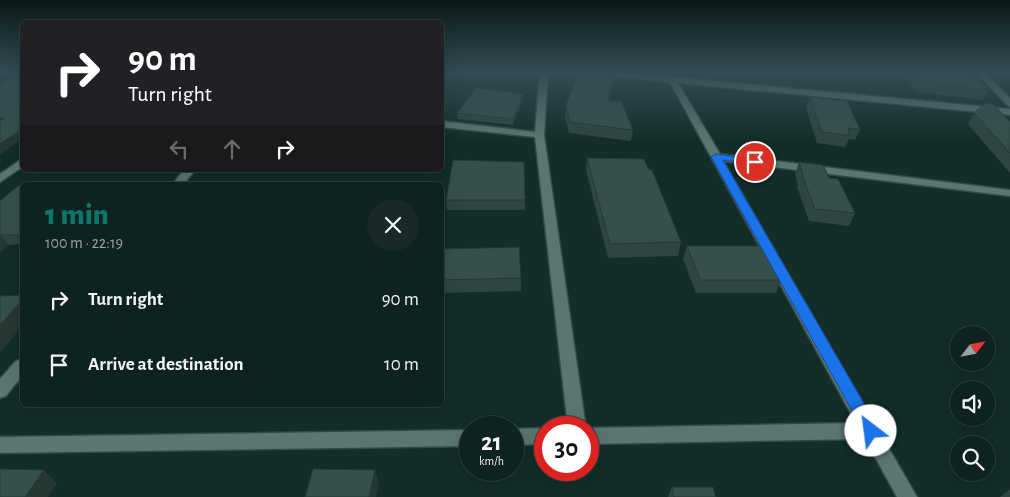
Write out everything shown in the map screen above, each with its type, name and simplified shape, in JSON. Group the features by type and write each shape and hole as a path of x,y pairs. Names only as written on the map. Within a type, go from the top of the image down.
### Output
{"street":[{"path":"542,95 539,135 575,416"},
{"path":"681,95 908,497"},
{"path":"838,95 1010,112"},
{"path":"444,124 539,135"},
{"path":"716,157 1010,193"},
{"path":"0,179 20,164"},
{"path":"180,182 188,172"},
{"path":"0,391 20,367"},
{"path":"599,436 871,431"},
{"path":"0,445 459,438"}],"building":[{"path":"0,95 20,95 20,130 0,144 0,121 5,118 0,118"},
{"path":"471,95 523,95 513,119 457,113"},
{"path":"570,95 609,95 608,101 621,101 633,130 570,122 566,106"},
{"path":"810,97 847,101 860,129 848,128 850,136 822,132"},
{"path":"985,103 993,104 1010,122 1010,153 974,113"},
{"path":"587,158 644,159 649,170 652,170 681,242 610,244"},
{"path":"453,160 524,162 525,200 446,200"},
{"path":"799,162 823,165 829,178 838,179 855,213 815,209"},
{"path":"20,186 20,235 0,236 0,201"},
{"path":"687,246 763,246 781,280 700,280"},
{"path":"519,247 521,278 444,280 444,249"},
{"path":"20,295 20,302 0,325 0,296"},
{"path":"0,469 44,470 25,497 0,497"},
{"path":"313,469 375,470 369,497 305,497"},
{"path":"672,487 713,487 716,497 674,497"}],"route":[{"path":"755,162 716,157 871,431"}]}
